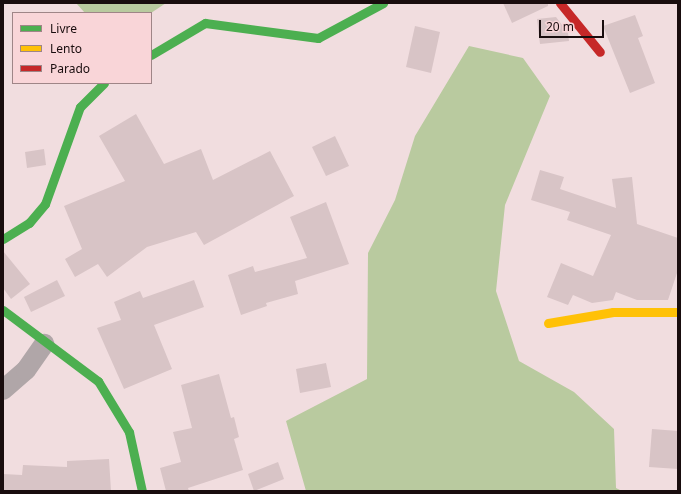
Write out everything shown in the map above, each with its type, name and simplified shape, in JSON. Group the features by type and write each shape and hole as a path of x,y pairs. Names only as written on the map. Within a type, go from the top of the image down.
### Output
{"street":[{"path":"152,54 205,23 318,38 383,3"},
{"path":"560,3 600,52"},
{"path":"3,239 29,223 44,204 80,107 103,84"},
{"path":"3,310 44,344 98,381 129,432 142,491"},
{"path":"548,323 612,312 678,312"},
{"path":"3,390 26,370 44,344"}],"green space":[{"path":"76,3 166,3 152,12 84,12"},
{"path":"469,46 523,58 550,96 505,205 496,291 519,361 574,392 614,429 616,488 622,491 306,491 286,421 367,379 368,253 395,200 415,136"}],"building":[{"path":"503,3 548,3 548,6 512,23"},
{"path":"635,15 643,36 638,38 655,83 630,93 603,26"},
{"path":"556,17 568,33 569,41 540,44 537,19"},
{"path":"415,26 440,32 431,73 406,67"},
{"path":"136,114 164,164 201,149 213,180 270,151 294,196 204,245 196,232 147,247 107,277 98,264 75,277 65,259 82,249 64,206 125,181 99,136"},
{"path":"335,136 349,166 326,176 312,147"},
{"path":"44,149 46,165 27,168 25,152"},
{"path":"540,170 564,177 560,189 616,208 612,179 632,177 637,224 678,238 678,270 668,300 637,300 616,292 613,300 592,303 573,295 568,305 547,297 561,263 593,276 611,235 567,220 570,212 531,200"},
{"path":"326,202 349,264 295,281 298,294 266,303 267,306 241,315 228,275 253,266 255,272 307,258 290,217"},
{"path":"3,251 30,284 11,299 3,288"},
{"path":"57,280 65,296 31,312 24,297"},
{"path":"194,280 204,307 154,325 172,369 124,389 97,328 121,320 114,302 140,291 143,298"},
{"path":"326,363 331,387 300,393 296,369"},
{"path":"219,374 231,418 234,417 239,437 234,439 243,470 188,488 189,491 166,491 160,468 181,462 173,432 192,428 181,385"},
{"path":"652,429 678,431 678,469 649,467"},
{"path":"109,459 111,491 3,491 3,474 22,475 23,465 67,467 67,461"},
{"path":"278,462 284,479 254,491 248,474"}],"traffic: fast":[{"path":"152,54 205,23 318,38 383,3"},
{"path":"3,239 29,223 45,204 80,107 103,84"},
{"path":"3,310 98,381 129,432 142,491"}],"traffic: slow":[{"path":"548,323 613,312 678,312"}],"traffic: jam":[{"path":"560,3 600,52"}]}
